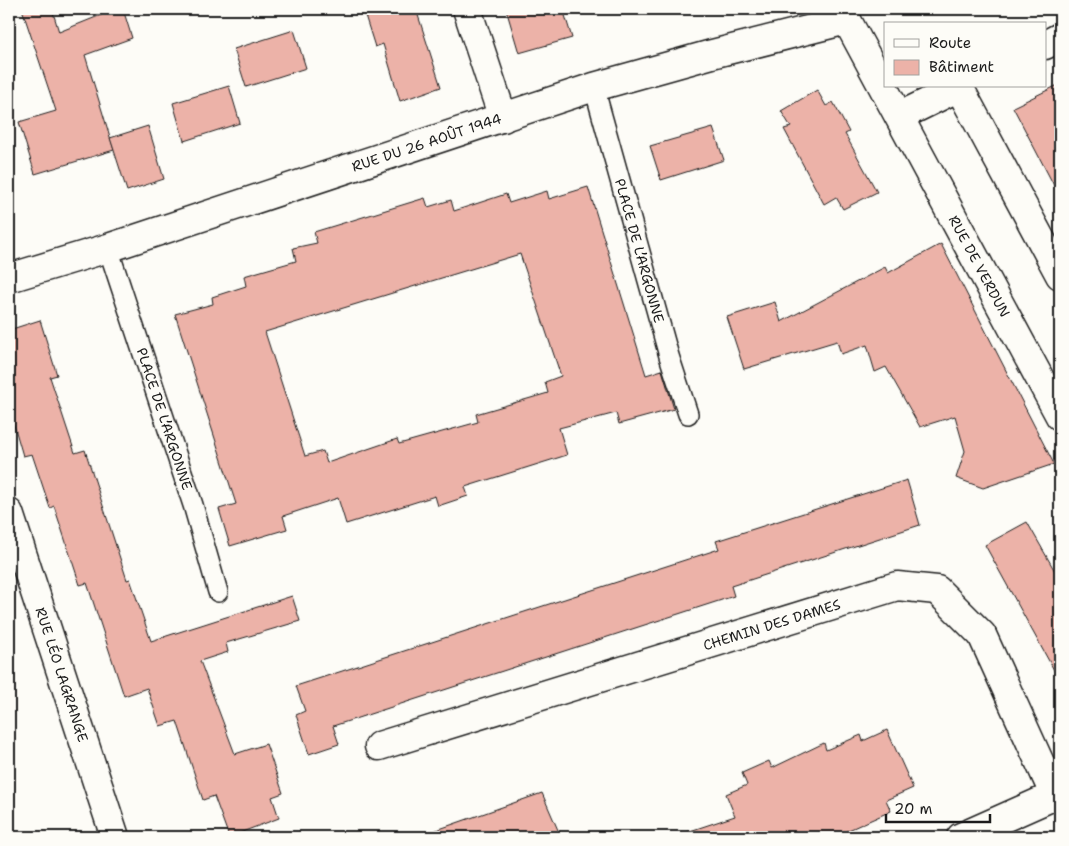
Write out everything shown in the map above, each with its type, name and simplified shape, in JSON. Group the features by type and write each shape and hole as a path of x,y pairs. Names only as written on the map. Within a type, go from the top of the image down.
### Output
{"street":[{"path":"468,9 503,118"},
{"name":"RUE DU 26 AOÛT 1944","path":"9,278 108,248 594,87 844,14"},
{"name":"RUE DE VERDUN","path":"844,14 884,87"},
{"path":"1046,44 1060,37"},
{"name":"RUE DE VERDUN","path":"885,88 1060,416"},
{"path":"900,116 958,88"},
{"path":"961,88 1060,275"},
{"name":"RUE LÉO LAGRANGE","path":"9,513 115,837"},
{"name":"CHEMIN DES DAMES","path":"379,746 897,586 938,590 982,635 1058,794"},
{"path":"961,837 1058,794"}],"lane":[{"name":"PLACE DE L’ARGONNE","path":"594,87 666,346 688,414"},
{"name":"PLACE DE L’ARGONNE","path":"108,248 190,498 218,592"}],"building":[{"path":"22,9 52,9 59,32 116,9 123,9 132,38 85,55 114,150 35,174 19,122 56,111"},
{"path":"363,9 416,9 441,87 400,101 383,44 375,47"},
{"path":"506,9 563,9 572,38 519,53"},
{"path":"294,30 306,68 246,87 234,49"},
{"path":"1060,84 1060,197 1013,107"},
{"path":"229,86 240,123 184,141 173,103"},
{"path":"817,90 826,106 833,102 849,132 845,134 877,192 843,209 836,197 824,204 784,129 791,127 781,111"},
{"path":"148,126 164,179 127,191 110,138"},
{"path":"713,128 724,160 661,180 650,146"},
{"path":"588,187 646,375 662,370 674,409 619,424 616,413 559,428 567,455 465,487 468,496 438,506 435,496 346,524 338,498 283,516 287,529 230,546 219,509 236,504 175,314 213,304 212,297 246,286 244,276 296,261 293,248 317,243 314,232 425,198 428,207 451,200 454,211 506,194 509,203 547,191 549,199","holes":["520,254 561,376 545,382 548,393 476,414 478,422 399,444 397,439 327,463 323,451 305,456 265,332"]},
{"path":"941,244 1054,464 983,488 956,478 965,451 955,416 920,427 886,367 875,372 867,345 841,354 837,341 744,369 727,317 775,302 781,322 885,267 888,273"},
{"path":"40,320 57,375 50,377 75,453 85,450 127,580 130,579 151,641 292,596 300,621 226,643 228,652 200,661 235,754 266,744 283,793 272,797 279,818 229,837 214,796 203,800 177,721 160,726 147,688 124,696 87,583 80,585 54,506 50,508 32,454 23,456 9,408 9,330"},
{"path":"907,480 920,525 731,586 734,596 333,726 339,744 309,754 296,715 305,711 296,686 719,549 716,541"},
{"path":"1027,522 1060,580 1060,681 985,545"},
{"path":"887,730 913,788 886,800 891,811 833,837 688,837 687,832 735,816 726,794 747,785 742,773 769,761 772,768 824,743 826,750 861,735 863,741"},
{"path":"542,793 561,837 429,837 428,833"}]}
